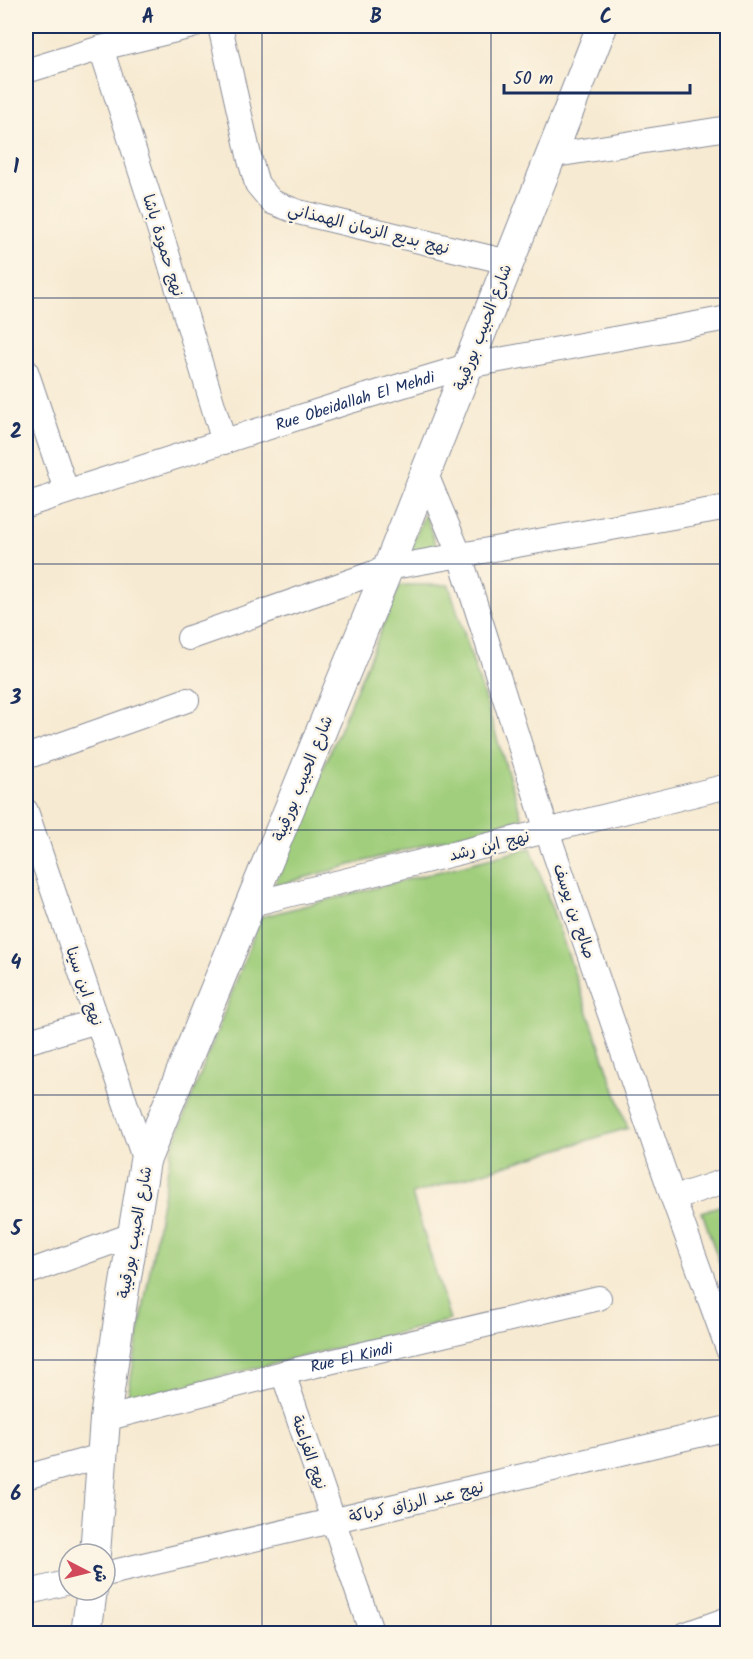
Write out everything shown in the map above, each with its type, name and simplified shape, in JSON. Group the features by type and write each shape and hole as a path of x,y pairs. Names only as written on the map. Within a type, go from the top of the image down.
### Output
{"street":[{"path":"26,71 101,48 192,26"},
{"name":"نهج بديع الزمان الهمذاني","path":"220,26 257,184 272,202 298,212 508,262"},
{"name":"شارع الحبيب بورقيبة","path":"96,1542 105,1419 145,1161 388,568 602,26"},
{"name":"نهج حمودة باشا","path":"101,48 167,253 224,442"},
{"path":"549,156 728,128"},
{"name":"Rue Obeidallah El Mehdi","path":"26,505 66,490 467,366 728,318"},
{"path":"26,371 66,490"},
{"name":"صالح بن يوسف","path":"425,472 460,556 547,831 673,1198 728,1349"},
{"path":"189,638 388,568 728,507"},
{"path":"26,757 187,700"},
{"name":"نهج ابن رشد","path":"251,904 728,786"},
{"name":"نهج ابن سينا","path":"26,811 35,868 97,1021 145,1161"},
{"path":"26,1042 97,1021"},
{"path":"673,1198 728,1180"},
{"path":"26,1273 132,1235"},
{"name":"Rue El Kindi","path":"105,1419 283,1372 599,1298"},
{"name":"نهج الفراعنة","path":"283,1372 372,1634"},
{"name":"نهج عبد الرزاق كرباكة","path":"117,1571 728,1428"},
{"path":"26,1477 101,1456"},
{"path":"26,1593 57,1585"},
{"path":"87,1634 91,1602"},
{"path":"686,1634 728,1619"}],"green space":[{"path":"425,513 438,552 409,553"},
{"path":"400,585 449,585 522,818 274,886"},
{"path":"531,848 628,1128 412,1194 450,1320 127,1400 171,1151 261,917"},
{"path":"728,1203 727,1285 702,1212"}]}
